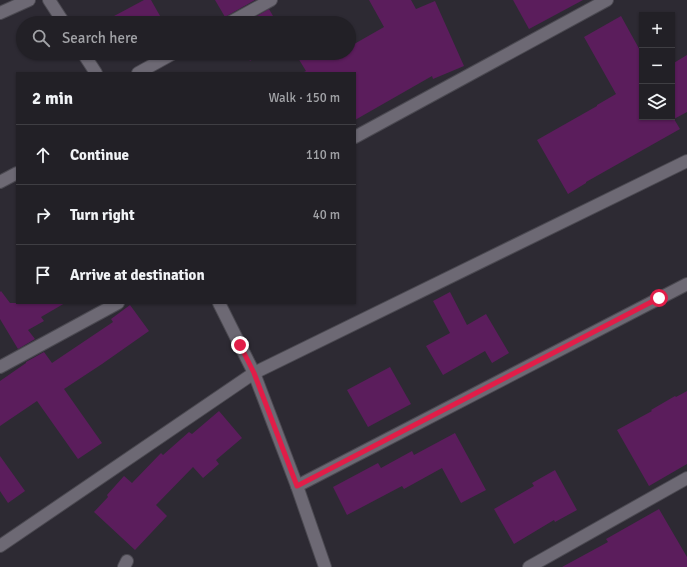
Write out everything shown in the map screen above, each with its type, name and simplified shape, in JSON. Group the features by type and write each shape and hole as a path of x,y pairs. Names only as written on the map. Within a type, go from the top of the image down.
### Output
{"street":[{"path":"0,13 29,0"},
{"path":"49,0 59,16"},
{"path":"242,16 271,0"},
{"path":"356,136 607,0"},
{"path":"88,60 95,72"},
{"path":"140,72 161,60"},
{"path":"0,546 254,373 687,161"},
{"path":"0,182 16,174"},
{"path":"297,486 687,284"},
{"path":"0,368 116,304"},
{"path":"220,304 254,373 297,486 325,567"},
{"path":"529,567 687,478"}],"building":[{"path":"144,0 151,0 160,16 114,16"},
{"path":"215,0 255,0 227,16 224,16"},
{"path":"369,0 411,0 416,9 435,1 464,66 433,79 432,76 356,119 356,72 304,72 306,71 299,60 356,60 356,43 384,27"},
{"path":"513,0 583,0 529,29"},
{"path":"269,9 273,16 257,16"},
{"path":"621,16 639,49 639,120 675,120 680,129 586,182 568,194 537,140 616,94 584,37"},
{"path":"687,55 687,112 675,118 675,62"},
{"path":"1,291 10,303 63,304 41,317 44,321 28,330 35,339 18,349 0,319"},
{"path":"450,292 467,325 486,314 509,353 492,363 485,351 443,375 426,346 450,333 433,301"},
{"path":"130,305 149,331 64,389 102,443 78,459 37,401 0,426 0,381 26,362 44,352 52,363 113,322 111,319"},
{"path":"390,367 411,404 368,427 347,390"},
{"path":"687,391 687,464 649,486 617,430 652,411 651,410 675,396 676,397"},
{"path":"219,411 242,438 216,460 219,464 203,478 193,467 156,505 167,516 135,550 94,512 124,476 132,483 161,453 163,455 189,432 192,434"},
{"path":"455,433 486,490 461,503 442,468 404,489 402,486 347,515 333,487 378,463 381,468 412,451 414,455"},
{"path":"0,456 25,491 8,503 0,491"},
{"path":"555,470 577,510 555,522 554,520 514,544 494,509 534,486 532,483"},
{"path":"659,509 687,557 687,567 562,567 608,542 606,539"}],"route":[{"path":"240,345 254,373 297,486 659,298"}]}
